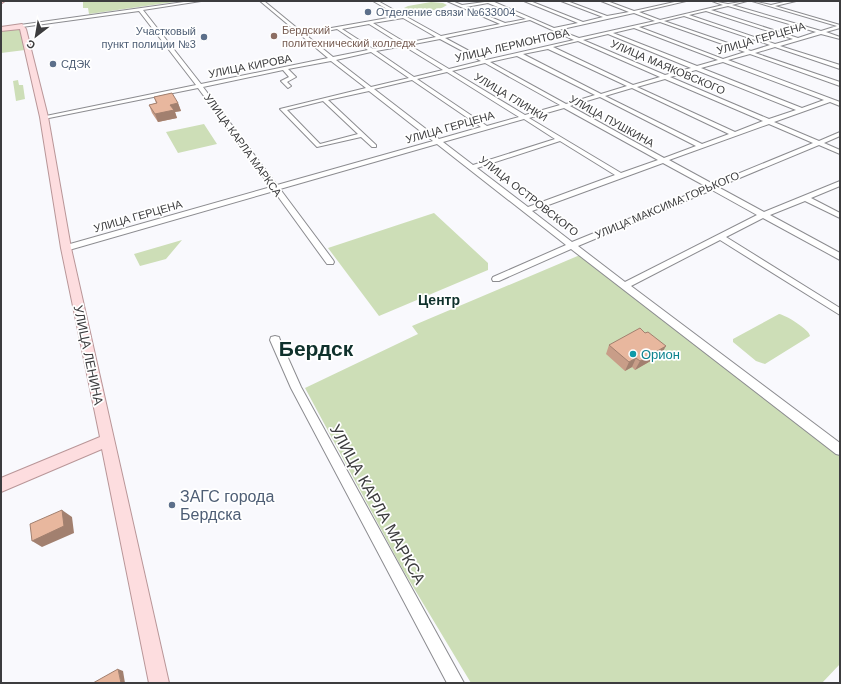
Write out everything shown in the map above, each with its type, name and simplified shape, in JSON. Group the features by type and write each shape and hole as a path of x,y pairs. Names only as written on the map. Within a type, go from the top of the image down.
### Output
{"main road":[{"path":"1,29 22,26"},
{"name":"УЛИЦА ЛЕНИНА","path":"22,26 44,117 66,248 159,683"},
{"path":"1,485 108,440"}],"street":[{"path":"22,26 199,1"},
{"name":"УЛИЦА ОСТРОВСКОГО","path":"262,1 333,60 473,167 624,286 840,450"},
{"name":"УЛИЦА ПУШКИНА","path":"375,1 840,257"},
{"path":"449,1 504,24"},
{"path":"463,6 489,1"},
{"name":"УЛИЦА МАЯКОВСКОГО","path":"489,1 840,152"},
{"path":"526,1 582,23"},
{"path":"563,1 608,18"},
{"path":"605,2 617,1"},
{"path":"554,29 684,1"},
{"path":"714,1 840,38"},
{"name":"УЛИЦА ЛЕРМОНТОВА","path":"362,135 319,146 283,109 745,1"},
{"path":"754,1 840,26"},
{"path":"769,5 779,5 794,1"},
{"path":"605,2 840,84"},
{"name":"УЛИЦА КАРЛА МАРКСА","path":"141,10 200,86 330,262"},
{"path":"706,10 797,39"},
{"path":"684,15 840,67"},
{"path":"303,34 402,17"},
{"name":"УЛИЦА КИРОВА","path":"44,117 284,70 530,19"},
{"name":"УЛИЦА ГЛИНКИ","path":"370,23 621,176"},
{"name":"УЛИЦА ГЕРЦЕНА","path":"66,248 821,33 840,26"},
{"path":"634,27 840,104"},
{"path":"338,28 486,128"},
{"path":"608,33 802,110"},
{"path":"548,47 734,134"},
{"path":"518,54 701,146"},
{"path":"284,70 293,77 284,81 288,86"},
{"path":"324,99 374,146"},
{"path":"528,210 830,100"},
{"name":"УЛИЦА МАКСИМА ГОРЬКОГО","path":"496,279 711,186 840,134"},
{"path":"473,167 561,139"},
{"path":"624,286 763,215 840,183"},
{"path":"805,198 840,216"},
{"path":"720,237 840,312"},
{"name":"УЛИЦА КАРЛА МАРКСА","path":"275,340 296,388 456,683"}],"green space":[{"path":"83,1 181,1 89,14 88,8 83,8"},
{"path":"431,2 443,3 447,5 438,9 418,12 404,8 408,6"},
{"path":"20,30 25,50 1,53 1,31"},
{"path":"18,80 19,85 23,85 25,99 16,101 13,81"},
{"path":"204,124 217,144 178,153 166,132"},
{"path":"434,213 488,263 488,270 379,316 328,248"},
{"path":"182,240 166,259 140,266 134,254"},
{"path":"580,255 840,456 840,664 822,683 471,683 403,570 305,388 418,334 412,326"},
{"path":"779,314 797,323 809,333 810,336 765,364 756,361 733,342 733,339"}],"building":[{"path":"172,93 178,103 170,105 174,110 155,114 149,105 157,103 154,97"},
{"path":"640,328 645,333 648,332 666,346 640,361 636,358 629,362 609,345"},
{"path":"62,510 64,526 32,541 30,524"},
{"path":"118,669 121,683 93,683"}],"place":[{"name":"Отделение связи №633004","path":"368,12"},
{"name":"Бердский политехнический колледж","path":"274,36"},
{"name":"Участковый пункт полиции №3","path":"204,37"},
{"name":"СДЭК","path":"53,64"},
{"name":"Орион","path":"633,354"},
{"name":"ЗАГС города Бердска","path":"172,505"}],"district":[{"name":"Центр","path":"439,300"},
{"name":"Бердск","path":"316,349"}]}
